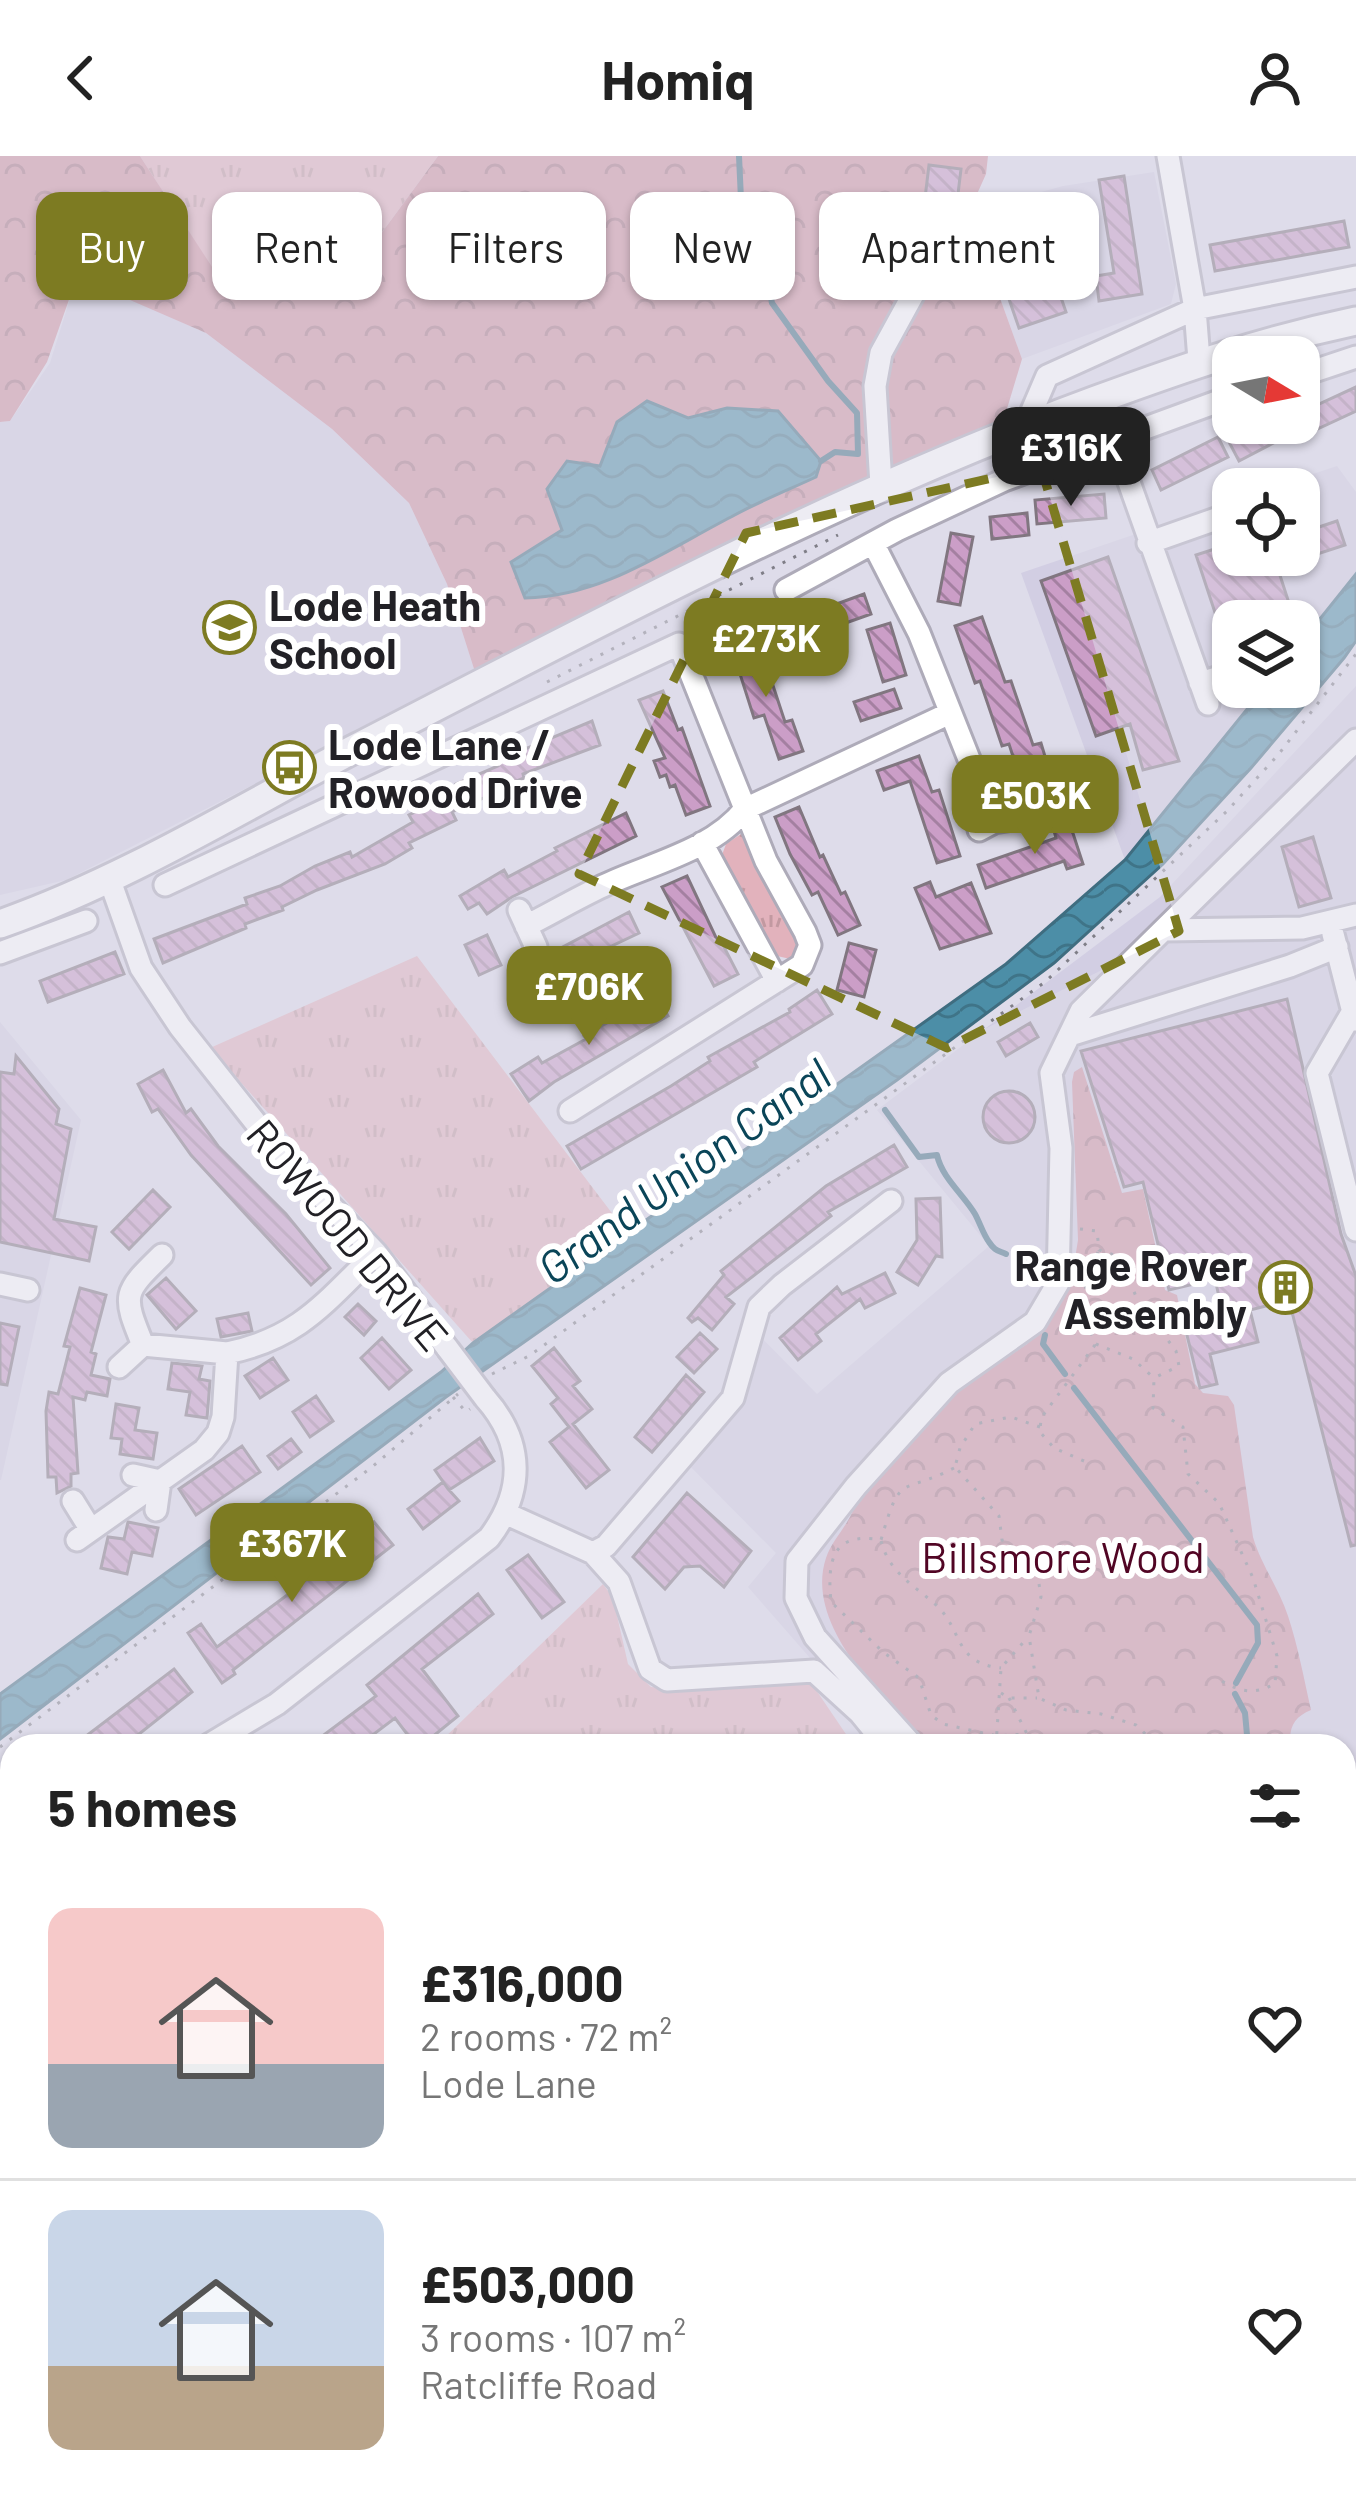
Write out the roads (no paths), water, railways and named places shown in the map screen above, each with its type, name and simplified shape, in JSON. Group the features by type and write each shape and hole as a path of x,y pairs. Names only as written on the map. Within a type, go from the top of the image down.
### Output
{"main road":[{"path":"0,924 110,878 673,584 881,485 1199,360 1356,321"}],"street":[{"path":"1168,156 1195,309 1199,360"},
{"path":"1026,425 1047,376 1195,309 1356,277"},
{"path":"881,485 875,386 880,353 910,300"},
{"path":"1320,369 1356,357"},
{"path":"1134,385 1149,427"},
{"path":"785,590 1004,480 1212,404"},
{"path":"1062,412 1076,454"},
{"path":"1114,440 1204,694 1212,688"},
{"path":"1148,543 1212,520"},
{"path":"874,545 919,633 987,826 1018,818"},
{"path":"165,885 679,644 766,861 810,945 802,965 570,1111"},
{"path":"527,928 601,887 702,843 731,826 745,809 950,713"},
{"path":"903,1734 815,1636 796,1598 797,1561 856,1486 950,1383 1035,1322 1058,1283 1060,1148 1051,1073 1082,1011 1356,740"},
{"path":"328,763 356,794"},
{"path":"702,843 777,981"},
{"name":"ROWOOD DRIVE","path":"110,878 141,968 180,1027 278,1151 376,1253 510,1439 515,1492 507,1514"},
{"path":"1164,930 1302,928 1356,915"},
{"path":"0,952 86,921"},
{"path":"1330,922 1354,1017 1317,1073 1356,1230"},
{"path":"1070,1035 1337,947"},
{"path":"593,1553 635,1515 733,1398 759,1307 891,1201"},
{"path":"119,1367 143,1346 226,1353 277,1340 310,1316 376,1253"},
{"path":"143,1346 128,1295 132,1284 162,1255"},
{"path":"0,1284 28,1290"},
{"path":"73,1502 84,1535 204,1450 223,1418 226,1353"},
{"path":"133,1475 160,1481"},
{"path":"156,1510 160,1481"},
{"path":"227,1734 277,1704 489,1538 507,1514 593,1553 619,1582 650,1669 668,1680 814,1671 877,1734"}],"water":[{"path":"647,401 688,418 727,408 778,411 821,461 816,477 606,581 553,596 525,598 511,562 562,530 547,489 567,461 600,466 617,422"},
{"path":"1356,574 1356,641 1320,686 1320,619"},
{"path":"1248,708 1302,708 1163,864 1054,963 897,1080 446,1397 7,1734 0,1734 0,1694 441,1372 473,1343 1006,964 1125,860"}],"waterway":[{"path":"739,156 742,221 761,242 772,303 857,413 858,454 835,452 821,461"},
{"path":"885,1110 919,1157 937,1155 989,1242 1006,1254"},
{"path":"1045,1335 1043,1344 1065,1374"},
{"path":"1074,1388 1257,1625 1258,1643 1236,1683"},
{"path":"1235,1694 1245,1713 1247,1734"}],"place":[{"name":"Lode Heath School","path":"230,628"},
{"name":"Lode Lane / Rowood Drive","path":"289,767"},
{"name":"Range Rover Assembly","path":"1286,1288"}],"water label":[{"name":"Grand Union Canal","path":"683,1170"}],"park label":[{"name":"Billsmore Wood","path":"1063,1556"}]}
